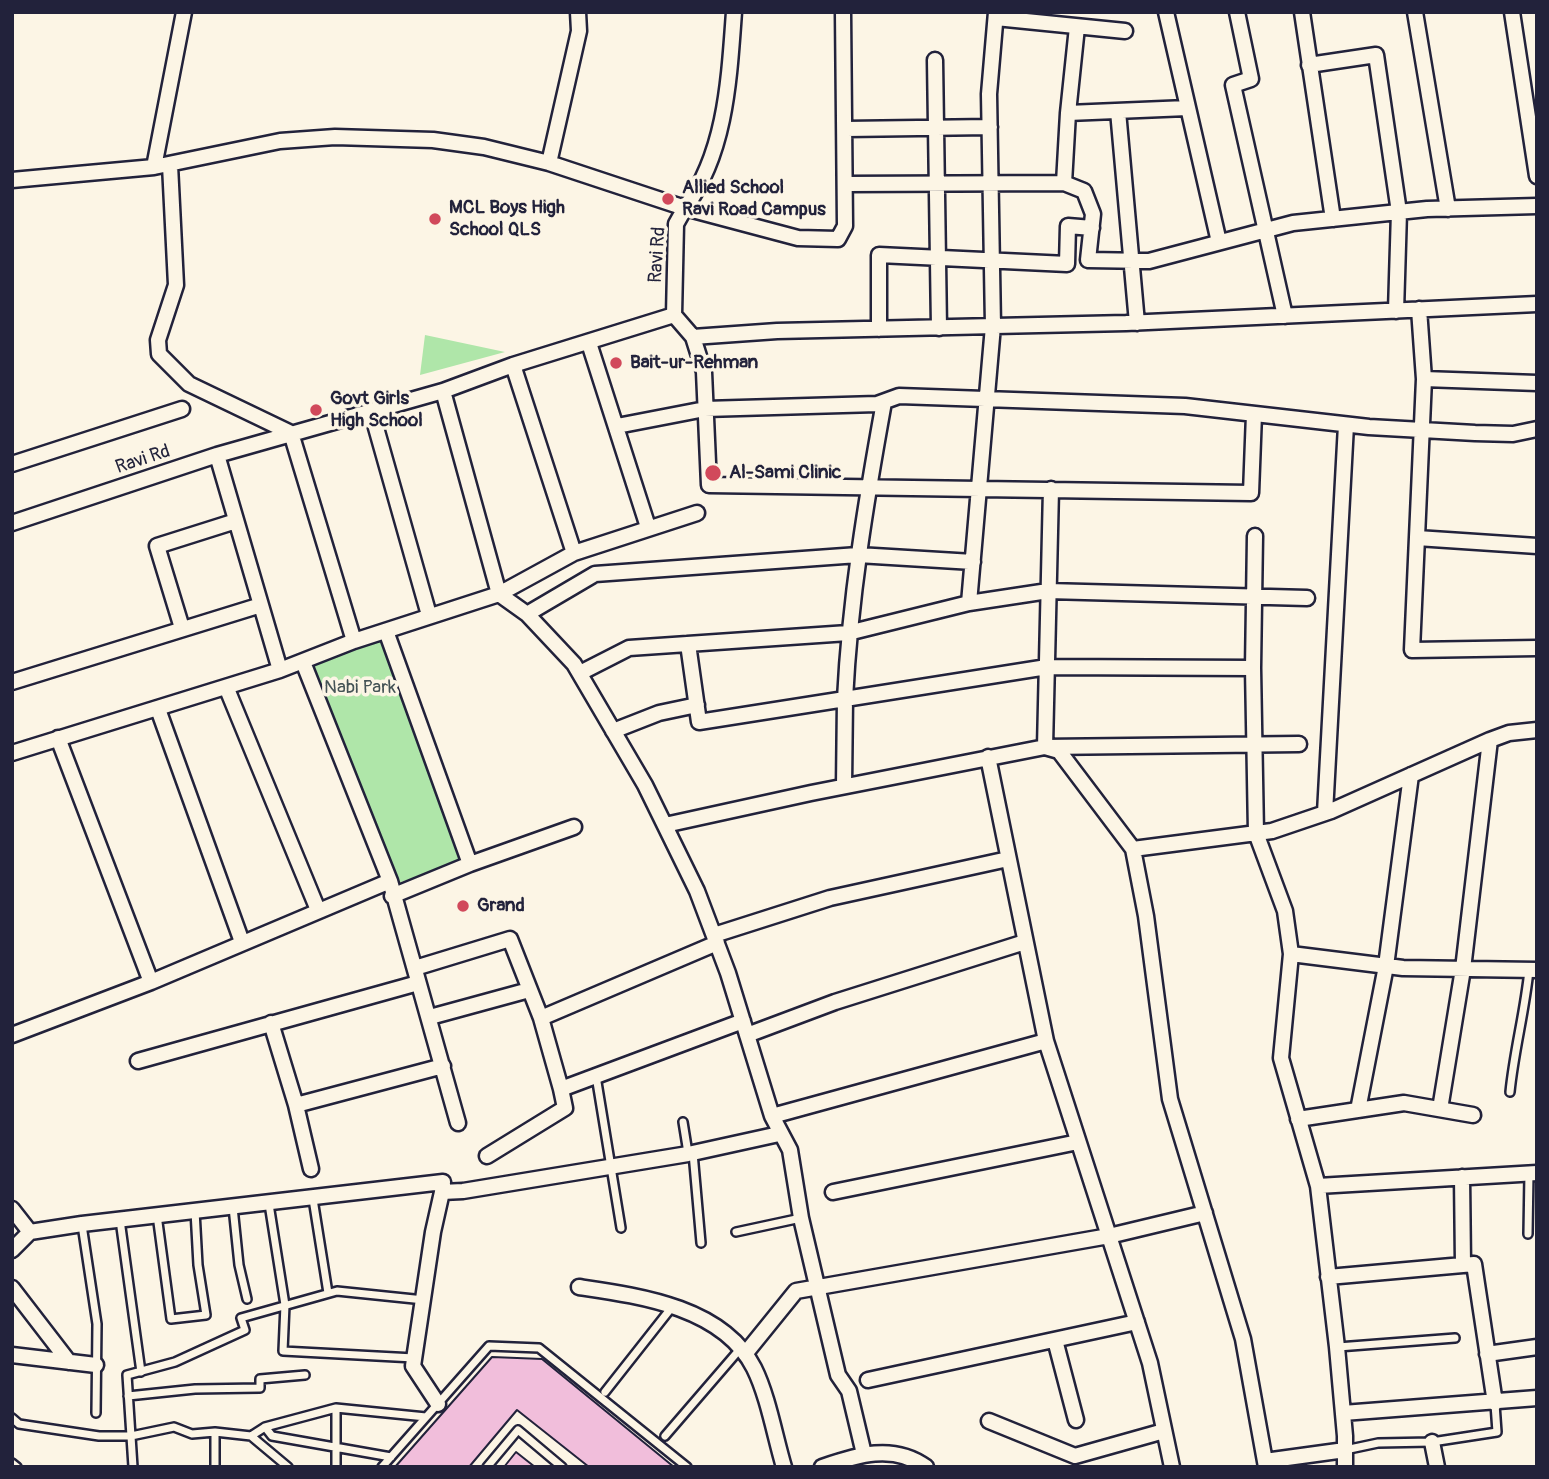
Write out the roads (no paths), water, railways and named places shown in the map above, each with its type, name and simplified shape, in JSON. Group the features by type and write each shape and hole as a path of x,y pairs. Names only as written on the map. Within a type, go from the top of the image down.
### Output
{"street":[{"path":"154,167 184,12"},
{"path":"549,163 579,31 578,12"},
{"path":"734,12 729,92 715,148 699,189 685,208 798,238 838,239 845,226 846,184 843,12"},
{"path":"1166,12 1219,242"},
{"path":"1237,12 1251,79 1233,85 1285,316"},
{"path":"1302,12 1333,219"},
{"path":"1415,12 1448,209"},
{"path":"1512,12 1537,176"},
{"path":"969,603 993,326 989,94 996,15 1125,31"},
{"path":"1064,183 1077,27"},
{"path":"1309,65 1376,55 1399,212 1396,310"},
{"path":"935,60 939,328"},
{"path":"1068,113 1187,108"},
{"path":"1118,111 1137,323"},
{"path":"846,129 990,127"},
{"name":"Ravi Rd","path":"12,180 154,167 279,141 335,137 433,140 484,147 549,163 685,208 676,224 674,315 513,365 443,391 291,433 12,523"},
{"path":"170,164 176,285 158,340 159,354 189,384 291,433 354,641"},
{"path":"846,184 1064,183 1084,191 1093,214 1088,260 1149,261 1293,223 1399,212 1537,206"},
{"path":"879,329 879,255 1067,264 1068,226 1092,228"},
{"path":"693,337 879,329 1137,323 1537,304"},
{"path":"1419,309 1424,380 1412,650 1537,648"},
{"path":"674,315 693,337 705,372 709,485 1251,493 1254,414"},
{"path":"589,343 648,527"},
{"path":"513,365 574,553"},
{"path":"1424,380 1537,383"},
{"path":"443,391 499,594 527,614 580,673 665,825 697,891 745,1028 772,1116 779,1134 790,1150 802,1218 838,1375 849,1391 863,1454"},
{"path":"617,426 705,410 884,402 899,396 1185,406 1346,425 1422,430 1513,434 1537,429"},
{"path":"844,786 848,633 858,555 884,402"},
{"path":"12,464 183,409"},
{"path":"371,410 429,615"},
{"path":"1325,813 1346,425"},
{"path":"217,456 280,670"},
{"path":"1045,747 1051,489"},
{"path":"12,753 227,689 354,641 499,594 574,553 697,513"},
{"path":"182,628 157,546 236,521"},
{"path":"1255,536 1253,668 1256,833 1286,911 1291,954 1281,1058 1318,1186 1337,1347 1345,1467"},
{"path":"1417,538 1537,546"},
{"path":"527,614 594,574 858,555 973,562"},
{"path":"580,673 629,648 848,633 969,603 1048,591 1307,598"},
{"path":"12,682 261,605"},
{"path":"386,631 470,864"},
{"path":"688,644 699,722 1047,667 1253,668"},
{"path":"303,662 391,888 430,1017 458,1123"},
{"path":"227,689 318,910"},
{"path":"613,732 659,713 697,705"},
{"path":"158,709 242,942"},
{"path":"1133,849 1272,831 1325,813 1490,740 1509,733 1537,730"},
{"path":"58,738 150,982"},
{"path":"1440,1109 1463,969 1490,740"},
{"path":"665,825 844,786 1045,747 1299,744"},
{"path":"1045,747 1059,751 1133,849 1146,916 1170,1099 1243,1339 1266,1464 1345,1450"},
{"path":"988,757 1046,1041 1150,1363 1172,1467"},
{"path":"1358,1110 1386,966 1411,775"},
{"path":"12,1035 150,982 318,910 470,864 574,827"},
{"path":"541,1018 715,939 830,898 1009,859"},
{"path":"415,968 510,939 541,1018 565,1108 487,1156"},
{"path":"561,1089 745,1028 1025,942"},
{"path":"1291,954 1386,966 1533,970"},
{"path":"138,1061 418,983"},
{"path":"430,1017 529,990"},
{"path":"271,1023 296,1105 311,1170"},
{"path":"772,1116 1046,1041"},
{"path":"296,1105 443,1066"},
{"path":"1298,1119 1404,1103 1473,1115"},
{"path":"442,1192 613,1167 779,1134"},
{"path":"834,1192 1078,1142"},
{"path":"1318,1186 1533,1173"},
{"path":"1462,1177 1463,1265"},
{"path":"12,1250 30,1232 443,1182 413,1366 438,1404"},
{"path":"12,1209 30,1232"},
{"path":"743,1352 796,1291 1109,1236 1205,1213"},
{"path":"1328,1277 1474,1264 1495,1403"},
{"path":"579,1287 673,1305 721,1331 743,1352 755,1370 784,1467"},
{"path":"12,1288 69,1362"},
{"path":"868,1380 1137,1322"},
{"path":"1055,1340 1076,1420"},
{"path":"1488,1354 1537,1347"},
{"path":"12,1355 96,1365"},
{"path":"1343,1413 1537,1398"},
{"path":"989,1421 1075,1457 1164,1431"},
{"path":"1432,1442 1437,1467"},
{"path":"822,1467 863,1454 890,1452 926,1467"}],"lane":[{"path":"1510,1092 1514,1051 1533,970"},
{"path":"596,1076 621,1228"},
{"path":"682,1122 690,1153 701,1243"},
{"path":"1528,1234 1533,1173"},
{"path":"313,1199 328,1293"},
{"path":"269,1204 285,1306 284,1351 415,1359"},
{"path":"233,1207 247,1299"},
{"path":"157,1215 171,1319 183,1318 206,1315 198,1265 195,1211"},
{"path":"736,1233 802,1218"},
{"path":"120,1219 141,1371"},
{"path":"82,1224 97,1324 96,1413"},
{"path":"133,1467 127,1375 175,1362 245,1330 241,1318 328,1293 337,1291 424,1300"},
{"path":"605,1392 673,1305"},
{"path":"1337,1347 1455,1338"},
{"path":"382,1467 489,1346 539,1348 687,1467"},
{"path":"665,1436 743,1352"},
{"path":"128,1396 195,1389 260,1388 260,1379 305,1375"},
{"path":"1345,1450 1378,1443 1432,1442 1497,1432 1495,1403"},
{"path":"251,1436 265,1427 336,1408 426,1417"},
{"path":"336,1408 337,1467"},
{"path":"12,1418 19,1424 99,1436 131,1436 174,1427 192,1434 215,1432 251,1436 288,1467"},
{"path":"265,1427 272,1436 391,1457"},
{"path":"487,1467 517,1430 562,1467"},
{"path":"215,1432 215,1467"},
{"path":"12,1464 17,1467"}],"place":[{"name":"Allied School Ravi Road Campus","path":"668,199"},
{"name":"MCL Boys High School QLS","path":"435,219"},
{"name":"Bait-ur-Rehman","path":"616,363"},
{"name":"Govt Girls High School","path":"316,410"},
{"name":"Al-Sami Clinic","path":"713,473"},
{"name":"Grand","path":"463,906"}],"park label":[{"name":"Nabi Park","path":"360,688"}]}
